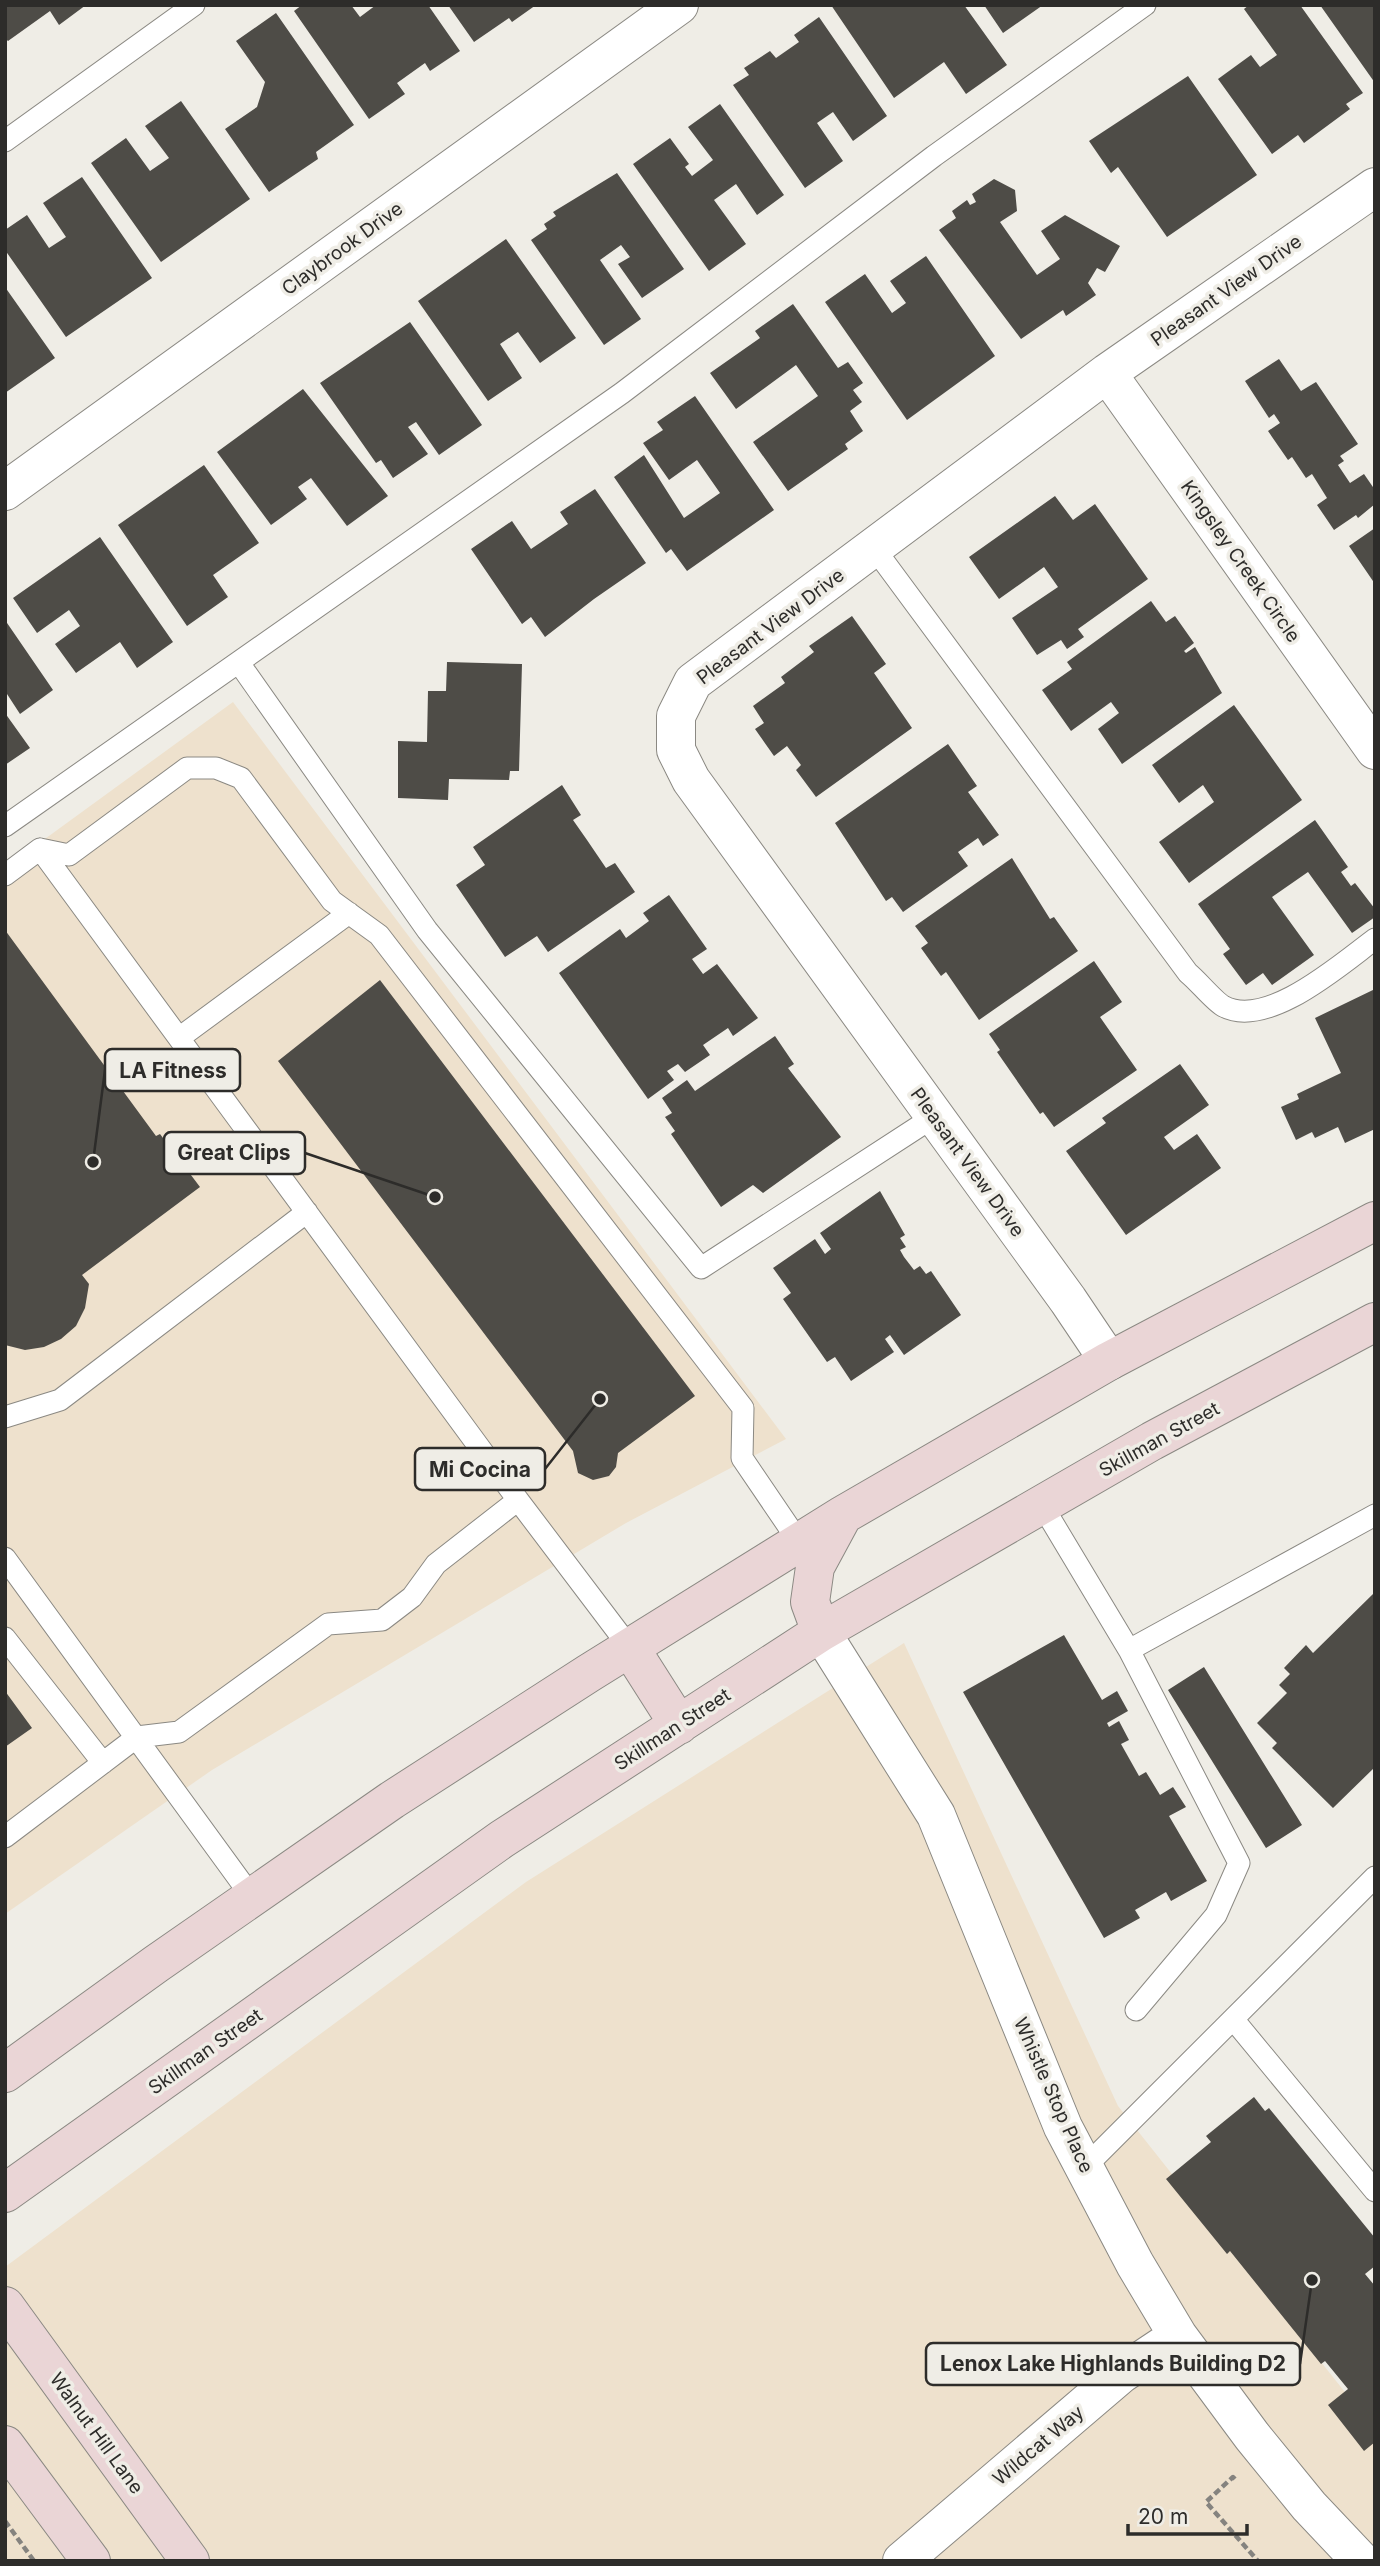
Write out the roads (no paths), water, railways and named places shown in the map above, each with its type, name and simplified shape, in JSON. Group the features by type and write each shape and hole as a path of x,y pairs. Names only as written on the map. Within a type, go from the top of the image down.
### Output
{"main road":[{"path":"5,2073 392,1800 799,1542 1108,1361 1375,1221"},
{"name":"Skillman Street","path":"5,2193 502,1839 821,1632 1152,1441 1375,1322"},
{"path":"821,1632 810,1602 815,1567 843,1515"},
{"path":"630,1648 679,1725"},
{"name":"Walnut Hill Lane","path":"5,2306 190,2561"},
{"path":"5,2445 91,2561"}],"street":[{"name":"Claybrook Drive","path":"5,491 679,5"},
{"name":"Pleasant View Drive","path":"1108,1361 1068,1300 691,780 676,750 676,716 693,682 1107,373 1375,187"},
{"name":"Kingsley Creek Circle","path":"1107,373 1375,750"},
{"name":"Whistle Stop Place","path":"821,1632 936,1815 1063,2127 1135,2264 1178,2336 1260,2446 1309,2505 1360,2559"},
{"name":"Wildcat Way","path":"902,2561 1121,2374 1178,2336"}],"lane":[{"path":"5,141 194,5"},
{"path":"5,826 622,393 934,156 1145,5"},
{"path":"874,548 1188,972 1223,1006 1250,1012 1295,996 1375,939"},
{"path":"239,663 427,930 701,1268 935,1116"},
{"path":"5,875 40,849 69,855 187,768 216,768 241,778 332,901 379,935 743,1408 742,1458 799,1542"},
{"path":"40,849 518,1500 630,1648"},
{"path":"179,1038 349,913"},
{"path":"5,1417 60,1400 307,1212"},
{"path":"5,1836 137,1737 179,1732 328,1624 382,1620 412,1597 436,1564 518,1500"},
{"path":"1042,1505 1129,1650 1239,1863 1216,1915 1136,2010"},
{"path":"1129,1650 1375,1515"},
{"path":"5,1558 252,1897"},
{"path":"5,1638 103,1763"},
{"path":"1085,2167 1375,1877"},
{"path":"1233,2019 1375,2191"}],"place":[{"name":"LA Fitness","path":"93,1162"},
{"name":"Great Clips","path":"435,1197"},
{"name":"Mi Cocina","path":"600,1399"},
{"name":"Lenox Lake Highlands Building D2","path":"1312,2280"}]}
